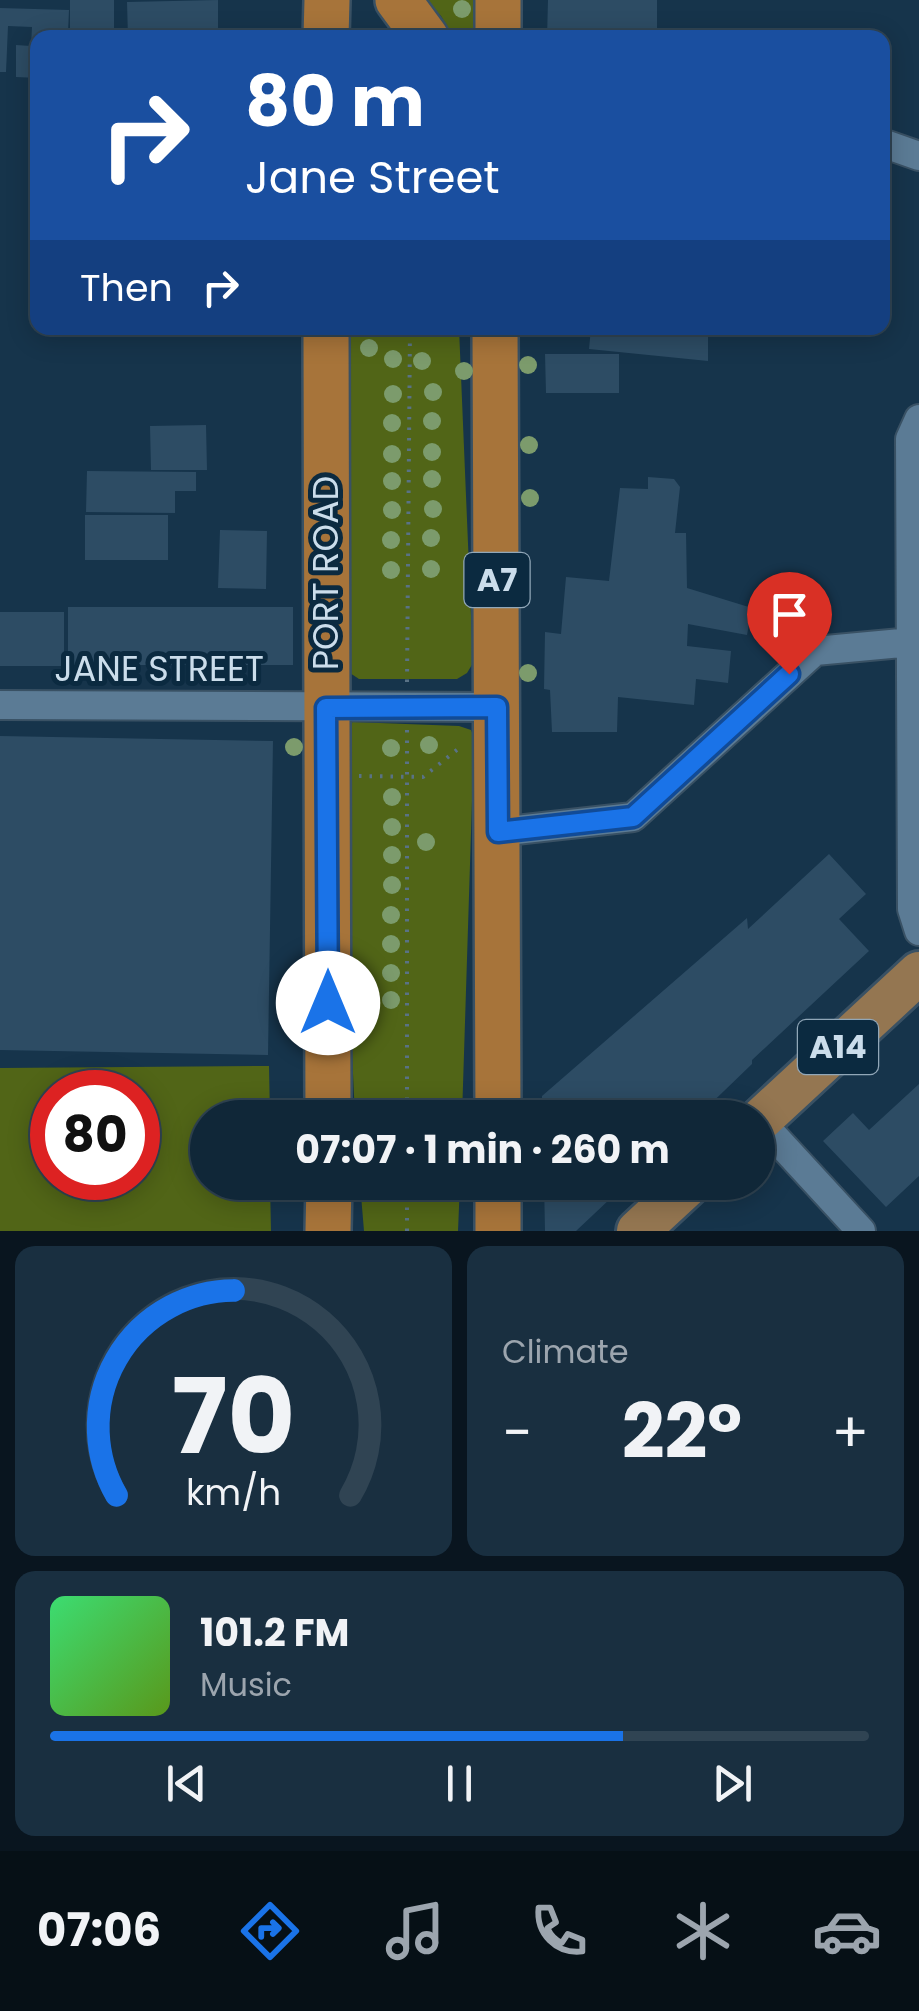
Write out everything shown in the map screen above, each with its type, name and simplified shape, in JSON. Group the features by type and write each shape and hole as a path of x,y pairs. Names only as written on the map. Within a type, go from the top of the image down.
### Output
{"highway":[{"path":"326,0 326,30"},
{"path":"398,0 420,30"},
{"path":"498,0 498,30"},
{"name":"PORT ROAD","path":"326,335 328,1100"},
{"name":"A7","path":"495,335 498,1100"},
{"path":"498,1200 498,1231"}],"main road":[{"name":"A14","path":"775,1105 919,973"},
{"path":"638,1231 672,1200"}],"street":[{"path":"890,147 919,156"},
{"path":"919,419 910,439 912,909 919,931"},
{"path":"498,832 633,817 815,651 912,642"},
{"name":"JANE STREET","path":"0,706 497,707"},
{"path":"775,1139 861,1231"}],"path":[{"path":"407,682 410,335"},
{"path":"407,720 408,1100"},
{"path":"359,776 424,776 468,742"},
{"path":"407,1200 407,1231"}],"green space":[{"path":"425,0 474,0 474,30 449,30"},
{"path":"351,335 459,335 473,663 457,679 359,679 344,662"},
{"path":"353,722 459,726 471,730 474,738 463,1100 354,1100 345,726"},
{"path":"269,1066 270,1100 190,1100 190,1200 270,1200 271,1231 0,1231 0,1068"},
{"path":"361,1200 459,1200 458,1231 364,1231"}],"building":[{"path":"70,0 114,0 114,30 70,30"},
{"path":"218,0 218,30 128,30 127,2"},
{"path":"548,0 657,0 657,30 547,30"},
{"path":"0,8 69,10 68,30 8,26 6,72 0,72"},
{"path":"16,45 30,46 30,78 16,77"},
{"path":"590,335 708,335 708,361 589,349"},
{"path":"545,354 619,354 619,393 546,393"},
{"path":"206,425 207,470 151,470 150,426"},
{"path":"87,471 196,472 196,491 175,491 175,513 86,512"},
{"path":"648,477 674,479 680,487 675,533 686,533 687,588 752,608 747,635 688,624 687,646 731,651 728,683 696,679 694,705 618,697 617,732 552,732 550,690 544,689 545,632 561,634 566,577 609,581 620,488 648,489"},
{"path":"85,515 168,515 168,560 85,560"},
{"path":"220,530 267,531 266,589 218,588"},
{"path":"68,607 293,607 293,665 68,665"},
{"path":"0,612 64,612 64,666 0,666"},
{"path":"0,736 273,741 268,1055 0,1050"},
{"path":"829,854 866,894 839,919 869,951 715,1100 542,1100 747,918 748,929"},
{"path":"919,1084 919,1176 886,1207 823,1141 853,1113 869,1130"},
{"path":"544,1200 609,1200 576,1231 545,1231"}],"route":[{"path":"328,1003 326,708 497,707 498,832 633,817 789,674"}]}
